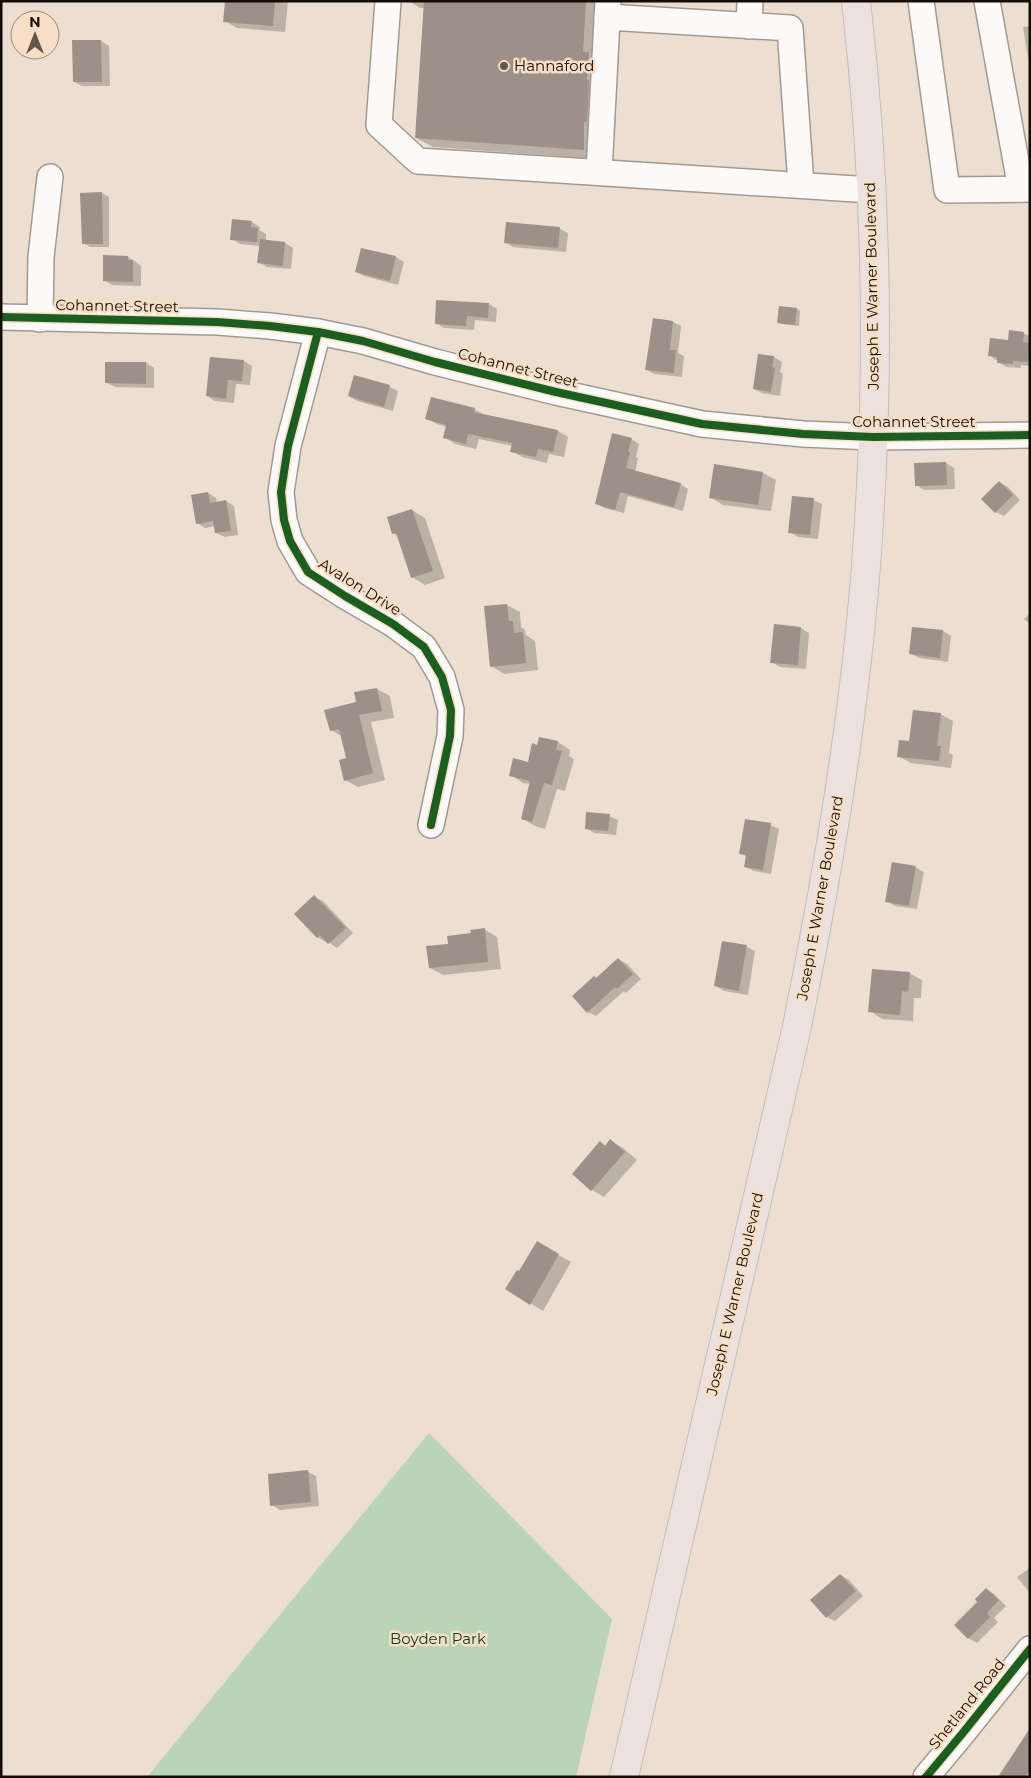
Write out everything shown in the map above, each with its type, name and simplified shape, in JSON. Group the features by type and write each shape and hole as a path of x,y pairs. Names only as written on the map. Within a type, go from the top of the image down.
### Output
{"main road":[{"name":"Joseph E Warner Boulevard","path":"624,1777 796,1031 831,846 856,658 869,524 875,334 870,148 856,1"}],"street":[{"path":"388,1 379,125 418,160 871,190"},
{"path":"749,26 750,1"},
{"path":"921,1 947,190 1025,189 987,1"},
{"path":"599,172 608,9 749,26 790,28 801,185"},
{"path":"40,319 42,258 50,177"},
{"name":"Cohannet Street","path":"1,317 217,322 318,332 363,341 435,362 565,394 702,424 803,434 873,437 1030,435"},
{"name":"Avalon Drive","path":"318,332 288,446 281,492 284,520 290,541 308,572 393,624 424,647 442,677 451,710 450,736 431,825"},
{"path":"1003,435 1030,455"},
{"name":"Shetland Road","path":"926,1777 1030,1649"}],"green space":[{"name":"Boyden Park","path":"429,1433 612,1619 576,1777 147,1777"}],"building":[{"path":"225,1 275,1 273,26 223,22"},
{"name":"Hannaford","path":"424,1 586,1 583,52 589,52 587,80 589,80 587,122 584,122 584,150 415,138"},
{"path":"72,40 101,40 102,82 73,82"},
{"path":"102,192 103,244 82,244 80,193"},
{"path":"232,219 252,221 251,227 258,228 257,242 230,240"},
{"path":"506,222 560,227 558,248 504,243"},
{"path":"260,239 285,242 283,266 257,263"},
{"path":"361,248 396,256 390,281 355,272"},
{"path":"103,255 128,256 128,260 133,260 133,282 103,281"},
{"path":"436,300 489,303 488,318 467,316 466,326 435,324"},
{"path":"779,306 797,308 795,325 777,323"},
{"path":"653,318 673,321 670,350 676,350 674,373 645,370"},
{"path":"1009,330 1024,332 1023,342 1030,343 1028,362 1013,361 1013,364 997,363 997,357 988,356 990,338 1008,340"},
{"path":"758,354 774,356 772,367 775,368 771,392 753,389"},
{"path":"210,357 244,360 242,381 228,380 226,399 206,396"},
{"path":"105,362 146,362 146,384 105,383"},
{"path":"354,375 390,385 384,407 348,396"},
{"path":"431,397 475,408 474,412 558,430 553,452 538,449 536,457 510,452 512,443 468,434 466,444 443,438 446,425 425,419"},
{"path":"612,433 632,438 626,468 681,483 674,507 620,492 615,510 595,504"},
{"path":"946,462 947,485 915,486 914,463"},
{"path":"714,464 763,472 758,505 709,498"},
{"path":"999,481 1013,495 995,513 981,499"},
{"path":"208,492 210,503 226,500 231,531 215,533 213,521 196,524 191,495"},
{"path":"792,496 814,498 810,535 788,533"},
{"path":"412,509 433,571 411,578 396,533 392,534 387,517"},
{"path":"507,604 509,621 513,621 514,633 523,632 526,663 490,667 484,606"},
{"path":"774,624 801,627 798,665 770,663"},
{"path":"912,627 943,630 940,658 909,654"},
{"path":"377,688 382,711 359,715 373,773 344,781 339,760 346,758 339,729 330,731 324,710 356,702 354,692"},
{"path":"913,710 941,713 937,746 941,746 939,761 897,757 899,740 909,741"},
{"path":"539,737 558,741 556,749 562,751 552,785 544,783 532,822 521,819 530,781 509,776 513,758 528,762 532,743 537,745"},
{"path":"586,812 610,814 608,831 585,829"},
{"path":"745,819 771,823 763,870 744,867 746,855 739,854"},
{"path":"892,862 916,866 909,906 885,902"},
{"path":"314,895 346,928 328,944 320,935 317,938 294,914"},
{"path":"485,928 488,962 429,968 426,946 448,944 447,936 471,933 470,930"},
{"path":"722,941 747,945 739,991 714,986"},
{"path":"618,958 633,974 617,989 615,987 587,1013 572,996"},
{"path":"872,969 910,972 908,992 902,991 900,1015 868,1012"},
{"path":"610,1139 625,1152 591,1191 572,1174 600,1141 605,1146"},
{"path":"537,1241 559,1254 530,1305 505,1289 517,1270 519,1271"},
{"path":"308,1470 311,1502 270,1506 268,1474"},
{"path":"840,1574 856,1591 826,1618 810,1600"},
{"path":"986,1588 999,1600 987,1613 990,1617 968,1639 954,1625 977,1602 975,1599"},
{"path":"1030,1728 1030,1770 1025,1777 998,1777"}],"cycle path":[{"path":"1,317 217,322 318,332 363,341 435,362 556,392 702,424 803,434 873,437 1030,435"},
{"path":"318,332 288,446 281,492 284,520 290,541 308,572 393,624 424,647 442,677 451,710 450,736 431,825"},
{"path":"926,1777 1030,1649"}],"place":[{"name":"Hannaford","path":"504,66"}]}
